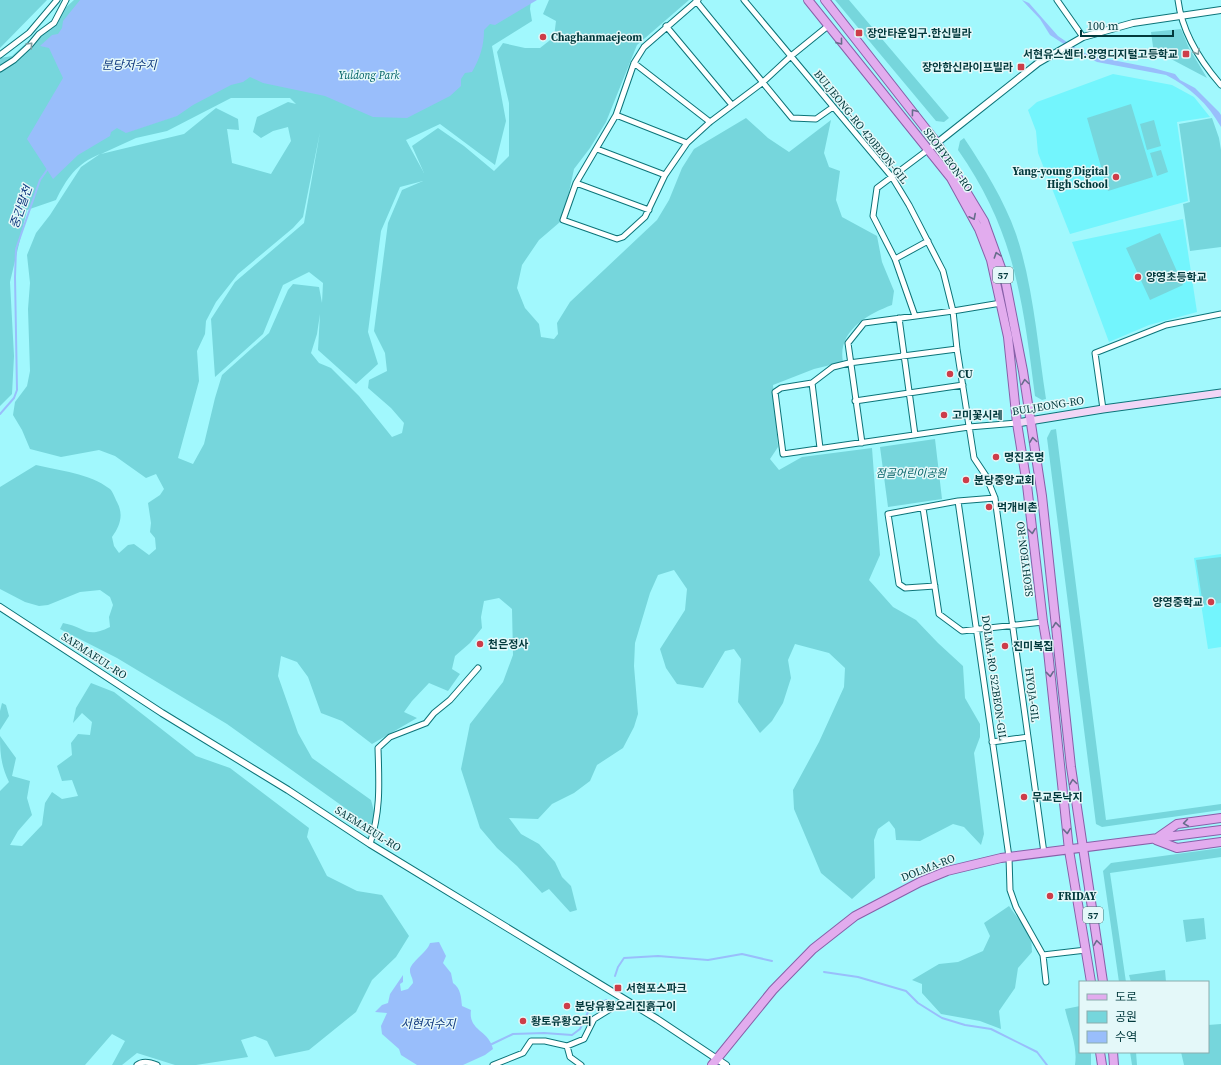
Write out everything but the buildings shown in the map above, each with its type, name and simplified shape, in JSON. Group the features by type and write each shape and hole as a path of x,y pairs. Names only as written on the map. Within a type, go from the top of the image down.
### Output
{"main road":[{"name":"SEOHYEON-RO","path":"808,0 951,178 979,229 991,260 1008,337 1017,423 1027,485 1043,622 1048,652 1069,850 1091,981"},
{"name":"SEOHYEON-RO","path":"825,0 937,143 984,221 996,252 1014,320 1042,496 1071,767 1103,981"},
{"name":"BULJEONG-RO","path":"1017,423 1103,409 1221,393"},
{"path":"1155,839 1177,824 1221,818"},
{"name":"DOLMA-RO","path":"715,1062 754,1012 813,949 855,916 892,895 932,876 976,863 1009,857 1221,830"},
{"path":"1155,839 1177,848 1221,842"},
{"path":"1100,1053 1102,1065"},
{"path":"1113,1053 1114,1065"}],"street":[{"path":"0,55 29,33 57,0"},
{"path":"0,69 14,60 39,34 54,23 66,0"},
{"name":"BULJEONG-RO 420BEON-GIL","path":"744,0 892,177 928,241 943,270 954,311 957,349 969,427"},
{"path":"1057,0 1081,39"},
{"path":"1178,0 1180,16 1196,50 1221,85"},
{"path":"828,26 791,56 762,83 710,122 687,143 665,175 649,210 632,229 617,239 563,220 576,183 616,115 634,62 644,47 666,26 697,1 762,83 792,118 816,119 834,107"},
{"path":"914,316 895,259 873,216 877,188 937,143 998,93 1053,53 1081,39 1133,23 1221,10"},
{"path":"666,26 732,105"},
{"path":"634,62 710,122"},
{"path":"616,115 687,143"},
{"path":"597,149 665,175"},
{"path":"576,183 649,210"},
{"path":"895,259 928,241"},
{"path":"862,443 848,343 864,323 1001,303"},
{"path":"1103,409 1095,353 1166,325 1221,314"},
{"path":"899,318 914,435"},
{"path":"820,448 812,383 833,367 850,363 957,349"},
{"name":"BULJEONG-RO","path":"812,383 780,388 776,392 783,454 969,427 1017,423"},
{"path":"855,401 963,385"},
{"name":"HYOJA-GIL","path":"969,427 974,458 986,476 995,498 1044,853"},
{"path":"935,586 905,588 899,584 888,514 958,501 995,498"},
{"name":"DOLMA-RO 522BEON-GIL","path":"958,501 1009,857 1010,890 1016,906 1043,955"},
{"path":"923,508 939,614 962,631 1013,624 1043,622"},
{"name":"SAEMAEUL-RO","path":"0,607 162,713 288,790 370,844 625,1000 715,1062 726,1065"},
{"path":"370,844 377,822 379,796 378,748 390,737 426,723 450,700 478,668"},
{"path":"992,742 1028,737"},
{"path":"1046,982 1043,955 1086,950"},
{"path":"493,1065 523,1053 531,1042 545,1041 567,1046 584,1039 594,1019 625,1000"},
{"path":"567,1046 570,1057 581,1065"},
{"path":"137,1065 140,1062 148,1062 157,1065"}],"shaded area":[{"name":"Yang-young Digital High School","path":"1113,74 1172,85 1194,97 1210,117 1177,122 1188,201 1070,234 1038,153 1036,131 1028,110 1037,102"},
{"name":"양영초등학교","path":"1183,219 1197,312 1149,325 1109,342 1072,242"},
{"name":"양영중학교","path":"1221,554 1221,647 1208,649 1194,558"}],"green space":[{"path":"0,0 47,0 0,48"},
{"name":"Yuldong Park","path":"74,0 531,0 530,9 532,21 492,46 506,121 495,165 440,124 406,140 424,173 412,146 438,128 464,146 494,171 509,156 509,103 497,52 503,43 525,48 540,48 554,37 556,21 543,14 549,0 689,0 637,45 606,122 590,148 574,169 565,211 560,222 539,240 522,265 517,288 525,308 539,324 541,337 554,339 558,334 557,323 570,302 657,220 669,200 682,168 694,149 746,118 768,138 789,152 831,120 824,153 829,167 840,171 836,200 842,217 877,236 882,262 894,291 892,305 873,313 856,325 845,341 842,351 843,362 814,369 773,385 778,447 770,459 779,470 802,457 872,448 880,555 869,580 893,607 916,620 963,666 965,698 980,724 980,737 974,753 984,834 981,845 964,827 953,824 920,841 896,840 895,829 889,821 878,829 874,840 875,878 852,899 821,873 794,809 793,790 819,742 844,687 845,668 829,653 795,644 788,660 791,678 783,703 772,721 760,733 738,702 741,659 734,649 725,651 703,688 677,684 666,668 660,649 685,610 687,589 674,570 658,575 650,593 635,643 634,666 638,714 634,727 623,748 597,765 590,781 574,793 552,804 538,819 509,818 521,834 539,844 555,862 562,877 571,886 577,910 570,912 549,889 542,893 517,866 497,848 480,828 461,769 470,724 503,682 513,655 512,609 499,598 484,601 481,617 482,628 470,643 455,656 452,669 460,674 448,691 429,683 404,712 417,718 372,744 342,721 321,713 308,677 297,662 281,656 278,676 298,733 312,758 371,800 375,815 373,824 369,825 227,724 117,658 60,629 63,623 90,632 96,632 110,627 109,617 113,605 110,597 100,590 80,592 48,605 39,606 25,602 0,589 0,487 36,465 84,476 93,479 110,489 119,507 121,516 119,525 112,537 114,546 119,553 128,545 134,544 149,555 156,549 155,538 150,532 151,523 148,503 160,495 164,489 156,474 146,478 115,456 99,450 61,457 30,449 22,430 13,415 15,402 27,386 30,371 28,309 30,283 27,255 36,233 50,215 81,167 100,154 85,162 73,172 56,200 27,210 10,282 14,356 12,394 0,406 0,58 12,56","holes":["231,98 290,98 296,104 288,102 257,117 253,132 261,138 273,131 288,127 291,141 271,174 232,163 227,129 239,130 238,119 216,108 184,134 101,154 136,138 167,131","320,132 304,223 235,282 211,319 215,377 263,334 283,285 309,272 323,283 322,303 319,287 293,284 288,290 269,333 222,375 204,444 193,464 178,458 199,381 197,351 205,334 206,321 216,302 238,274 293,228 303,217","423,181 402,190 388,223 374,331 385,353 387,371 369,380 368,388 391,408 404,423 402,433 392,437 359,396 331,368 319,363 311,353 317,334 320,314 318,350 356,384 378,364 368,332 381,231 400,187"]},
{"path":"835,0 849,0 949,118 944,122 936,121"},
{"path":"1181,29 1189,48 1207,78 1171,59 1154,54 1151,32"},
{"path":"1131,104 1153,177 1108,191 1087,118"},
{"path":"1212,118 1219,138 1221,150 1221,247 1190,251 1183,204 1190,202 1179,124"},
{"path":"1154,120 1161,146 1147,150 1140,124"},
{"path":"964,138 993,184 1006,209 1022,253 1031,294 1046,399 1042,400 1035,396 1026,329 1013,268 1004,239 992,209 977,180 958,150 960,141"},
{"path":"1161,150 1168,172 1157,176 1150,153"},
{"path":"1160,233 1183,285 1150,300 1126,248"},
{"path":"1056,429 1106,820 1221,804 1221,810 1102,827 1096,824 1047,438 1051,430"},
{"name":"점골어린이공원","path":"935,439 942,499 888,507 880,447"},
{"path":"1221,557 1221,603 1203,605 1196,560"},
{"path":"91,683 114,692 196,756 230,768 309,828 307,837 327,876 357,891 382,895 409,936 396,957 372,980 356,1012 309,1050 275,1057 267,1041 255,1036 241,1040 248,1057 196,1065 175,1065 137,1053 122,1065 112,1065 125,1041 112,1034 85,1065 0,1065 0,791 9,782 4,770 0,748 0,736 16,758 12,776 30,781 27,798 32,815 18,831 10,845 22,846 42,825 45,803 52,792 62,799 78,796 72,780 62,781 57,766 72,755 71,743 78,734 90,735 92,722 82,713 73,723 76,708"},
{"path":"2,703 6,705 9,716 0,730 0,711"},
{"path":"1221,848 1221,857 1110,873 1126,981 1119,981 1103,871 1111,863"},
{"path":"1009,906 1031,936 1032,952 1018,968 1015,988 999,1011 1001,1029 980,1021 941,1014 922,993 922,984 912,980 939,964 958,962 983,951 990,936 984,923"},
{"path":"1204,918 1206,939 1186,942 1183,920"},
{"path":"1165,970 1166,981 1131,981 1129,975"},
{"path":"1079,1006 1079,1053 1091,1053 1091,1065 1075,1065 1076,1058 1074,1044 1065,1009"},
{"path":"1221,1024 1221,1065 1184,1065 1181,1053 1209,1053 1209,1025"},
{"path":"1130,1053 1136,1053 1137,1065 1132,1065"}],"water":[{"name":"분당저수지","path":"80,0 537,0 495,25 490,24 484,30 481,52 477,62 472,72 465,73 461,79 461,86 450,96 407,118 373,117 325,96 263,83 250,77 243,82 231,85 193,105 177,116 126,133 117,128 111,132 110,136 78,155 53,179 27,139 63,78 49,48 40,46 52,35 58,34 62,28 63,21"},
{"path":"1022,0 1029,3 1058,36 1080,51 1092,56 1153,68 1175,74 1180,80 1195,88 1219,112 1221,115 1221,127 1198,97 1183,85 1166,75 1097,62 1073,50 1050,35 1040,19"},
{"name":"서현저수지","path":"439,942 446,956 443,963 451,973 453,983 459,991 462,1006 471,1010 473,1022 491,1043 493,1049 485,1055 463,1065 417,1065 401,1055 399,1049 382,1034 381,1026 387,1013 375,1012 382,1005 388,1003 390,994 403,975 403,982 400,984 401,991 408,989 413,983 410,968 430,943"}],"waterway":[{"name":"중간말천","path":"0,414 14,398 17,390 16,249 40,180 47,170"},
{"path":"615,976 618,967 624,958 658,956 708,960 742,954 772,961"},
{"path":"824,972 858,977 906,991 918,1003 942,1018 965,1025 991,1029 1037,1052 1047,1065"},
{"path":"492,1044 513,1034 544,1033 572,1035 580,1029 589,1010 606,1000"}],"place":[{"name":"장안타운입구.한신빌라","path":"859,33"},
{"name":"Chaghanmaejeom","path":"543,37"},
{"name":"서현유스센터.양영디지털고등학교","path":"1186,54"},
{"name":"장안한신라이프빌라","path":"1021,67"},
{"name":"Yang-young Digital High School","path":"1116,177"},
{"name":"양영초등학교","path":"1138,277"},
{"name":"CU","path":"950,374"},
{"name":"고미꽃시레","path":"944,415"},
{"name":"명진조명","path":"996,457"},
{"name":"분당중앙교회","path":"966,480"},
{"name":"먹개비촌","path":"989,507"},
{"name":"양영중학교","path":"1211,602"},
{"name":"천은정사","path":"480,644"},
{"name":"진미복집","path":"1005,646"},
{"name":"무교돈낙지","path":"1024,797"},
{"name":"FRIDAY","path":"1050,896"},
{"name":"서현포스파크","path":"618,988"},
{"name":"분당유황오리진흙구이","path":"567,1006"},
{"name":"황토유황오리","path":"523,1021"}]}
